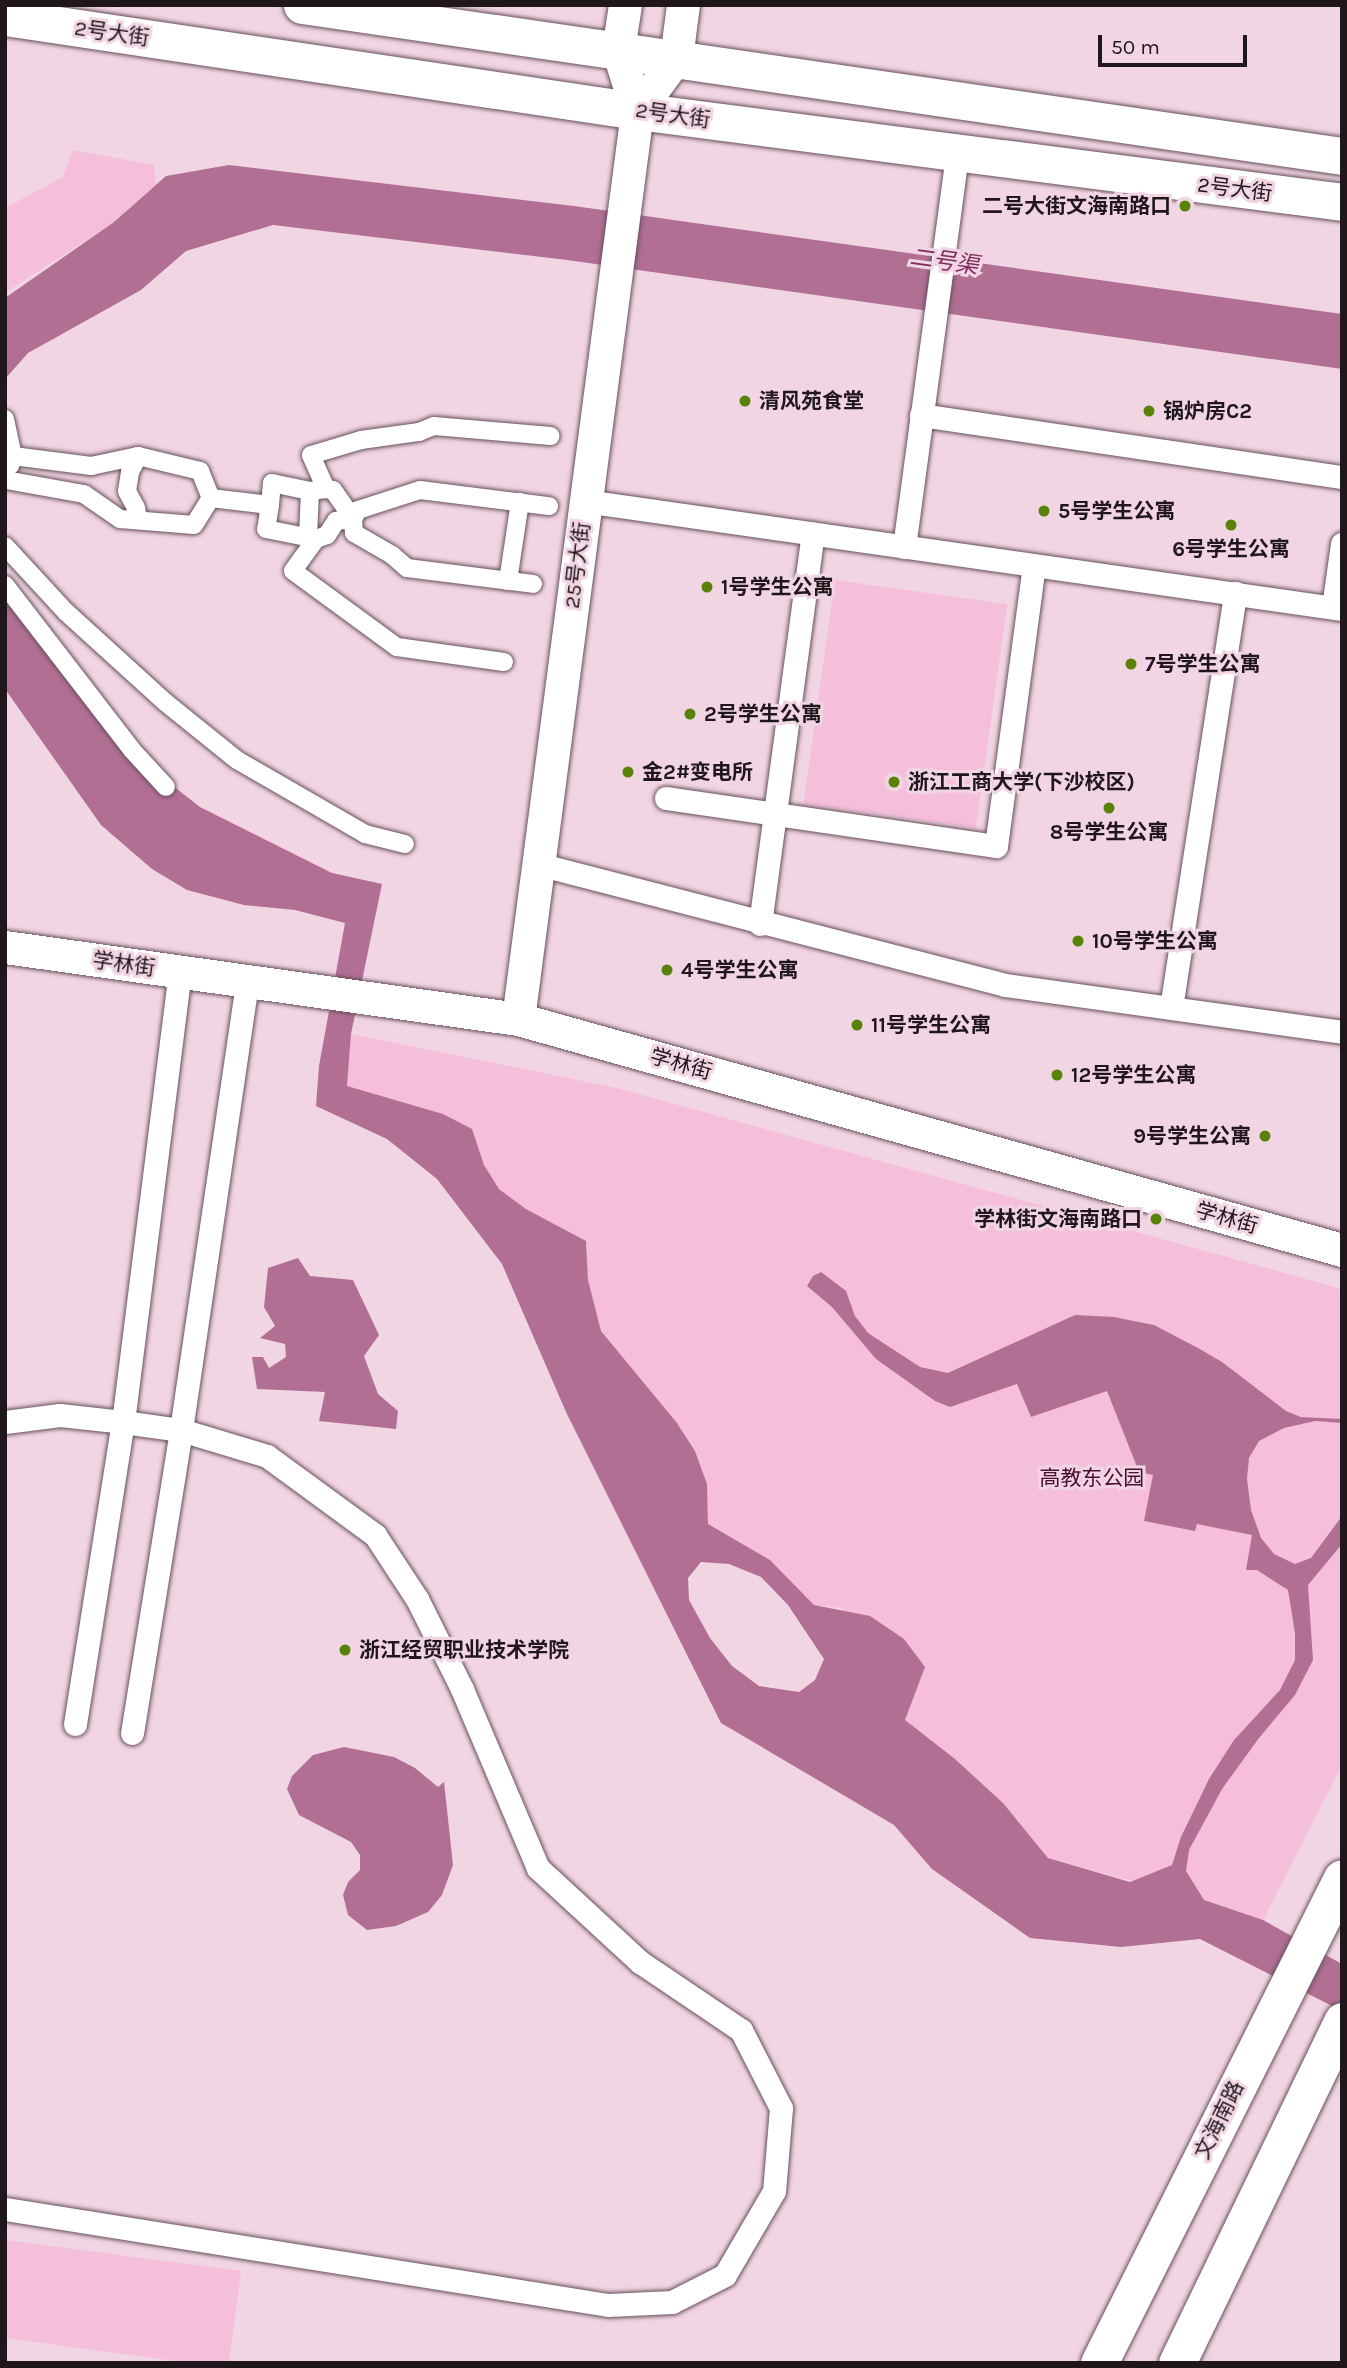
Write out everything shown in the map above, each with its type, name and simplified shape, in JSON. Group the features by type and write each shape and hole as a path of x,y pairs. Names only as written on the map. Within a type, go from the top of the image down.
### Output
{"main road":[{"path":"302,5 1342,156"},
{"name":"25号大街","path":"518,1019 638,111 618,50 625,5"},
{"name":"25号大街","path":"638,111 676,58 683,5"},
{"name":"2号大街","path":"5,17 638,111 1342,202"},
{"name":"学林街","path":"5,947 518,1019 1342,1250"},
{"name":"文海南路","path":"1099,2363 1286,1985 1342,1878"},
{"path":"1177,2363 1342,2021"}],"street":[{"path":"904,547 957,153"},
{"path":"921,415 1342,477"},
{"path":"504,662 397,647 293,571 312,538 318,490 311,455 361,440 419,432 435,426 551,436"},
{"path":"9,437 91,466 138,456 200,471 211,498 194,524 120,519 85,494 6,481 9,437"},
{"path":"138,456 130,472 127,491 136,508 138,520"},
{"path":"353,519 336,522 327,535 312,538 266,529 272,483 333,490 353,519 355,533 392,555 407,568 533,584"},
{"path":"353,519 358,510 420,490 549,506"},
{"path":"211,498 270,505"},
{"path":"585,501 1337,608 1342,544"},
{"path":"508,581 520,502"},
{"path":"760,924 813,534"},
{"path":"5,546 66,612 165,702 237,760 365,834 405,844"},
{"path":"666,798 996,846 1034,566"},
{"path":"5,585 132,750 166,787"},
{"path":"1171,1008 1235,593"},
{"path":"538,864 760,924 1005,985 1342,1032"},
{"path":"75,1724 123,1422 180,972"},
{"path":"132,1733 181,1430 247,981"},
{"path":"5,1422 60,1416 123,1422 181,1430 267,1456 375,1535 416,1599 462,1689 538,1868 640,1962 741,2030 781,2108 774,2191 725,2275 672,2302 608,2305 5,2209"}],"green space":[{"path":"73,150 154,165 156,184 114,222 5,293 5,208 63,177"},
{"path":"835,580 1007,604 976,828 804,804"},
{"name":"高教东公园","path":"351,1034 617,1088 1342,1289 1342,1765 1263,1920 1203,1900 1048,1858 1003,1803 955,1759 905,1720 925,1667 841,1608 814,1605 770,1560 708,1524 707,1484 695,1451 677,1423 601,1331 588,1280 586,1241 526,1209 499,1189 484,1165 471,1129 443,1114 347,1086"},
{"path":"5,2240 241,2271 229,2363 190,2363 5,2338"}],"water":[{"name":"二号渠","path":"229,165 574,206 1342,314 1342,369 567,260 273,225 186,251 141,290 28,353 5,379 5,298 114,222 166,176"},
{"path":"5,585 163,778 200,807 332,873 382,884 351,1034 347,1086 443,1114 472,1129 484,1165 499,1189 526,1209 586,1241 588,1280 601,1331 677,1423 695,1451 707,1484 708,1524 770,1560 814,1605 870,1616 904,1639 925,1667 905,1720 955,1759 1003,1803 1048,1858 1130,1882 1172,1865 1181,1837 1209,1779 1234,1740 1280,1690 1295,1660 1295,1633 1288,1590 1257,1570 1246,1570 1252,1535 1197,1524 1195,1531 1144,1521 1153,1475 1139,1472 1107,1391 1031,1417 1017,1384 950,1407 935,1401 876,1359 832,1307 807,1286 813,1276 821,1272 846,1291 855,1316 868,1333 920,1367 948,1373 1075,1315 1114,1317 1154,1325 1198,1348 1222,1362 1286,1411 1301,1417 1342,1419 1342,1423 1315,1421 1284,1428 1259,1441 1249,1458 1247,1479 1251,1510 1261,1538 1274,1554 1295,1564 1311,1558 1342,1516 1342,1544 1308,1585 1313,1660 1295,1695 1222,1789 1189,1850 1186,1871 1204,1900 1263,1920 1342,1964 1342,2011 1200,1939 1121,1947 1030,1938 932,1869 894,1825 721,1723 566,1412 502,1264 437,1179 387,1139 316,1106 319,1066 345,923 295,910 244,905 187,890 152,869 101,825 5,689","holes":["701,1562 729,1564 761,1577 788,1605 824,1659 815,1680 799,1692 759,1686 732,1666 710,1638 689,1600 688,1578"]},
{"path":"298,1258 310,1276 353,1280 379,1335 364,1356 378,1394 398,1411 396,1429 319,1421 325,1392 257,1389 252,1357 263,1357 269,1368 286,1357 285,1344 260,1338 275,1326 264,1307 268,1268"},
{"path":"344,1747 394,1757 415,1768 438,1787 444,1782 453,1865 442,1895 428,1912 396,1926 367,1930 348,1915 343,1895 348,1882 360,1870 360,1855 351,1842 299,1815 287,1789 292,1776 313,1755"}],"place":[{"name":"二号大街文海南路口","path":"1185,206"},
{"name":"清风苑食堂","path":"745,401"},
{"name":"锅炉房C2","path":"1149,411"},
{"name":"5号学生公寓","path":"1044,511"},
{"name":"6号学生公寓","path":"1231,525"},
{"name":"1号学生公寓","path":"707,587"},
{"name":"7号学生公寓","path":"1131,664"},
{"name":"2号学生公寓","path":"690,714"},
{"name":"金2#变电所","path":"628,772"},
{"name":"浙江工商大学(下沙校区)","path":"894,782"},
{"name":"8号学生公寓","path":"1109,808"},
{"name":"10号学生公寓","path":"1078,941"},
{"name":"4号学生公寓","path":"667,970"},
{"name":"11号学生公寓","path":"857,1025"},
{"name":"12号学生公寓","path":"1057,1075"},
{"name":"9号学生公寓","path":"1265,1136"},
{"name":"学林街文海南路口","path":"1156,1219"},
{"name":"浙江经贸职业技术学院","path":"345,1650"}]}
